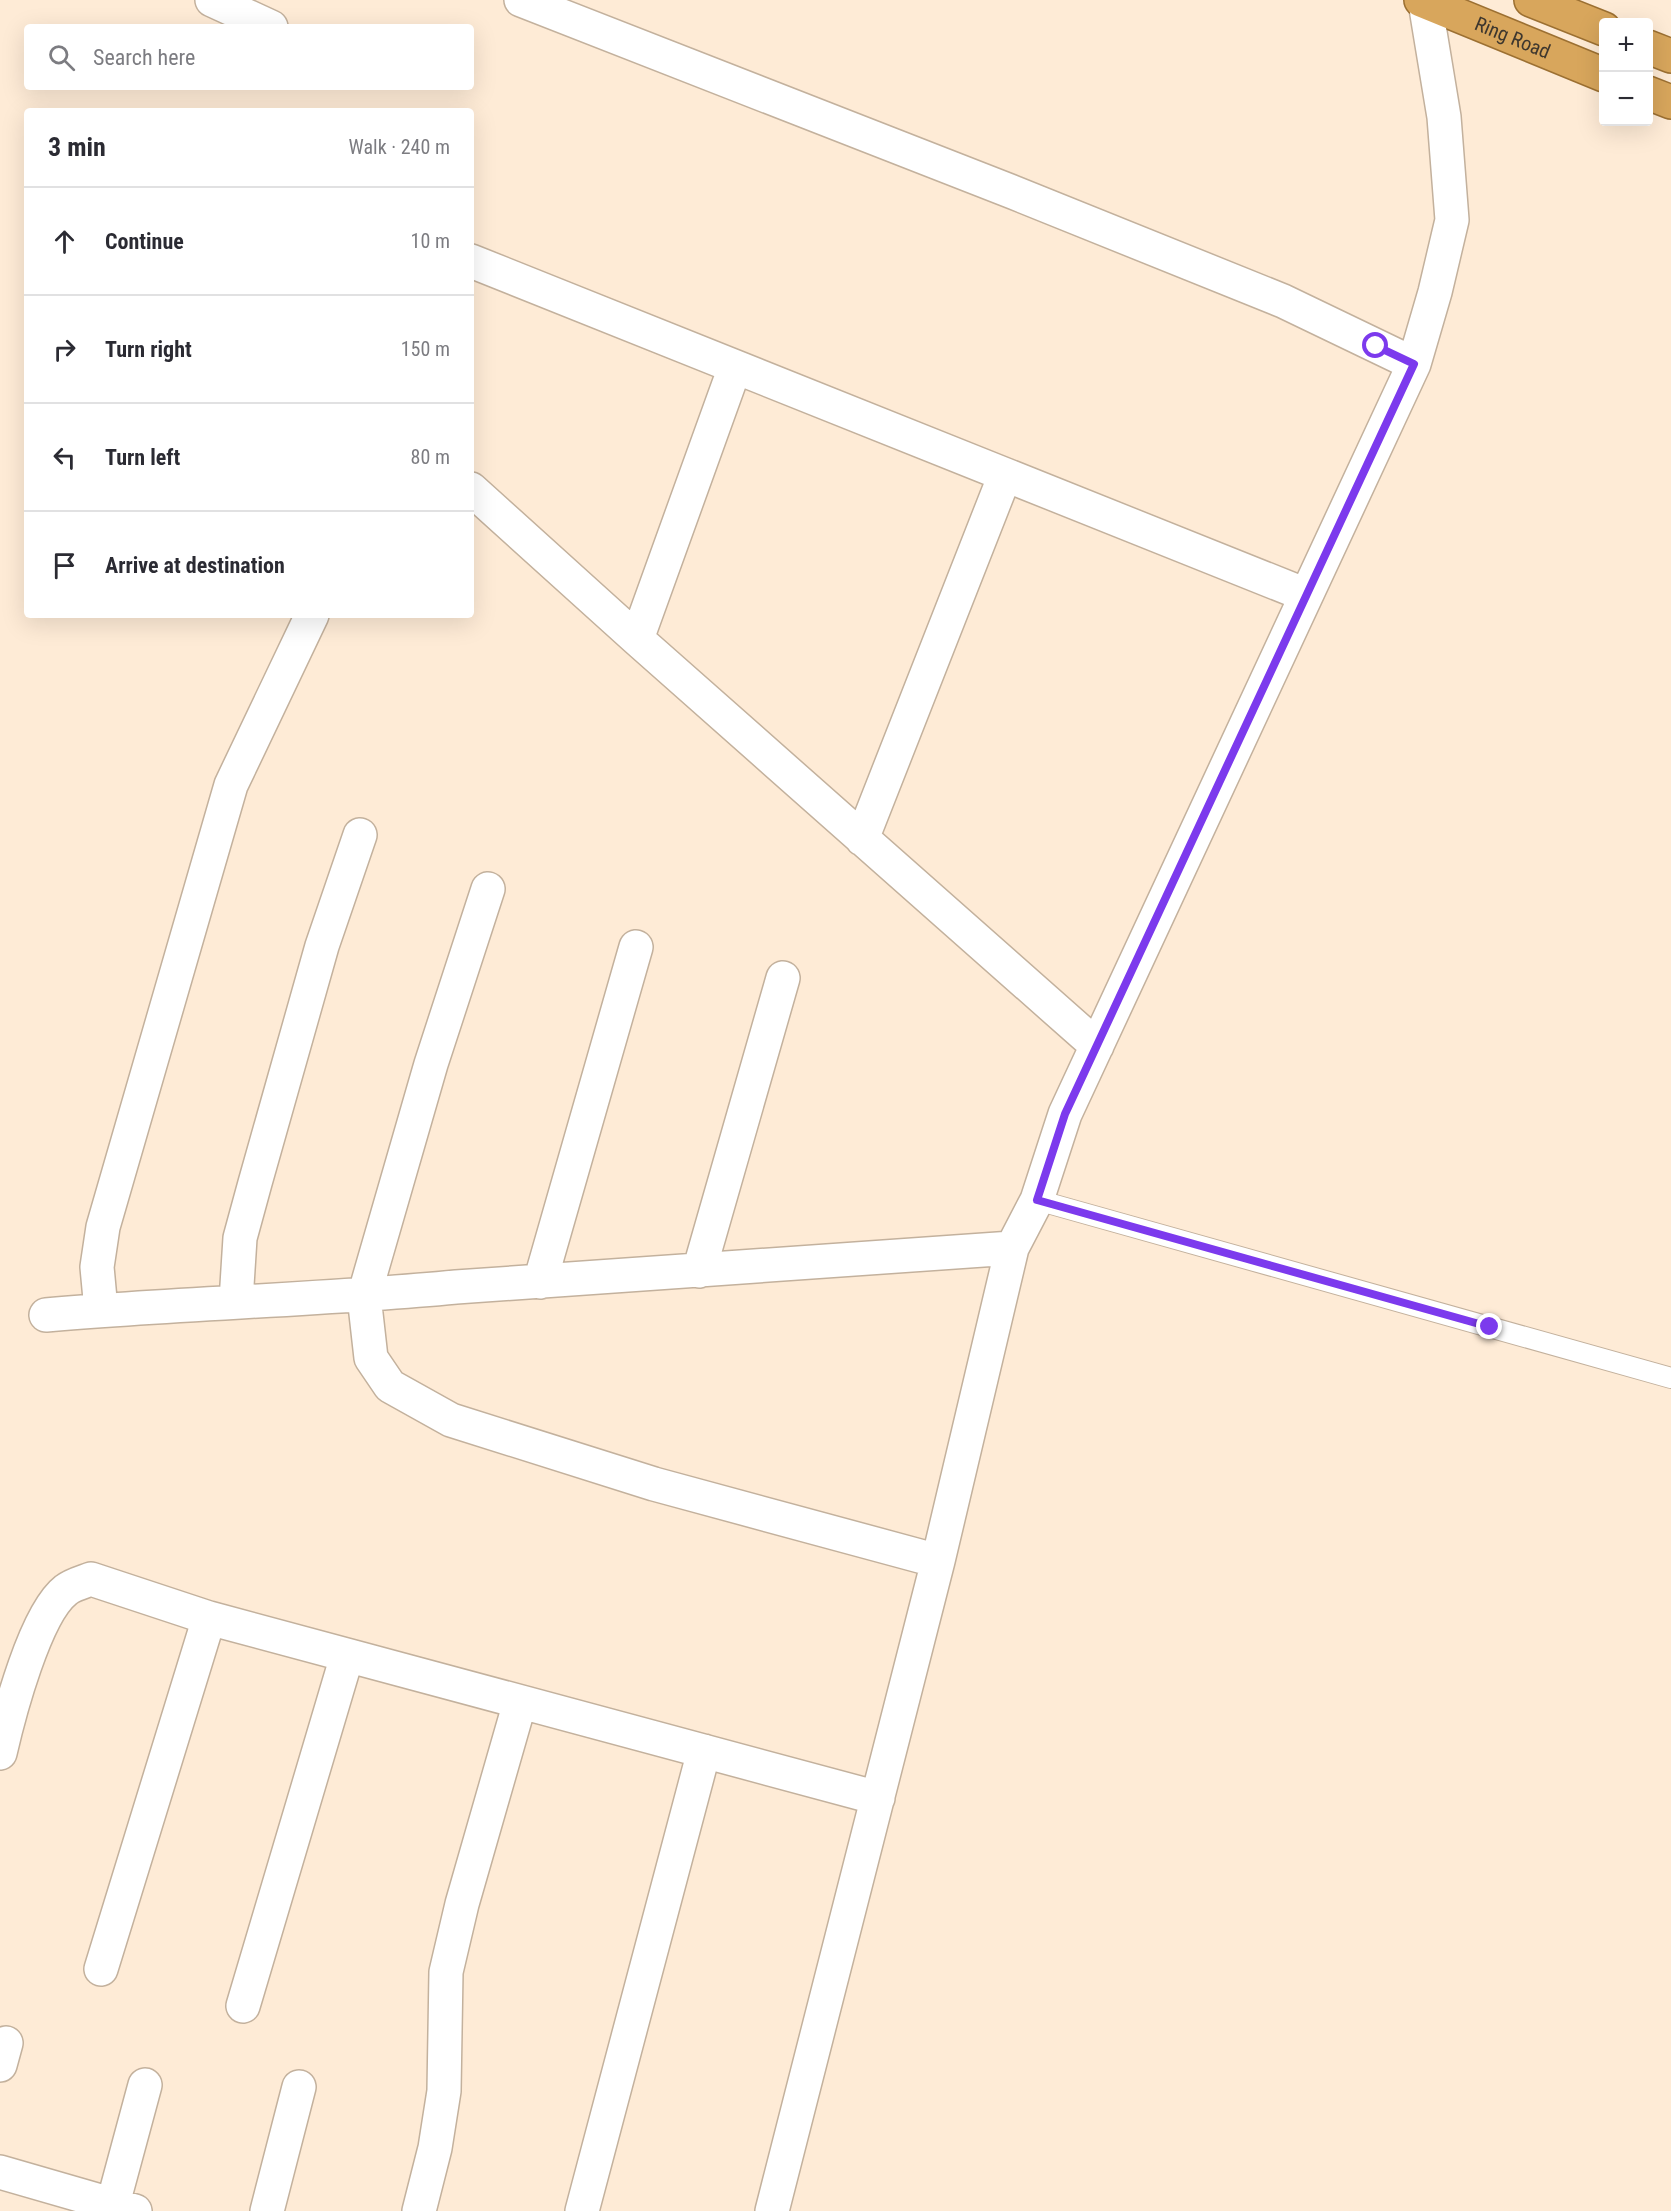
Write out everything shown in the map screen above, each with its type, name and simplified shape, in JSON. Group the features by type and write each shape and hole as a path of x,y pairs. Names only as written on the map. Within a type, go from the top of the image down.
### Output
{"highway":[{"path":"1531,0 1599,27"},
{"name":"Ring Road","path":"1423,1 1599,73"},
{"path":"1653,49 1671,56"},
{"path":"1653,95 1671,102"}],"street":[{"path":"212,0 264,24"},
{"path":"521,0 1283,301 1414,364"},
{"path":"772,2211 938,1561 1012,1248 1037,1200 1065,1114 1414,364 1435,292 1452,220 1444,117 1423,1"},
{"path":"474,262 1306,595"},
{"path":"637,639 735,367"},
{"path":"862,838 1005,475"},
{"path":"474,492 1097,1046"},
{"path":"101,1310 97,1267 103,1227 231,785 311,618"},
{"path":"236,1301 240,1238 322,946 360,835"},
{"path":"488,889 431,1064 364,1296 371,1358 390,1386 451,1420 654,1484 938,1561"},
{"path":"540,1282 636,947"},
{"path":"699,1271 783,978"},
{"path":"46,1315 236,1301 364,1296 456,1287 1012,1248"},
{"path":"0,1753 27,1658 48,1610 66,1589 91,1579 209,1618 878,1798"},
{"path":"101,1969 209,1618"},
{"path":"243,2007 347,1656"},
{"path":"419,2211 435,2148 444,2091 446,1972 462,1904 520,1702"},
{"path":"582,2211 704,1751"},
{"path":"0,2172 120,2209 145,2085"},
{"path":"267,2211 299,2087"}],"lane":[{"path":"1037,1200 1671,1378"}],"route":[{"path":"1376,346 1414,364 1065,1114 1037,1200 1490,1327"}]}
